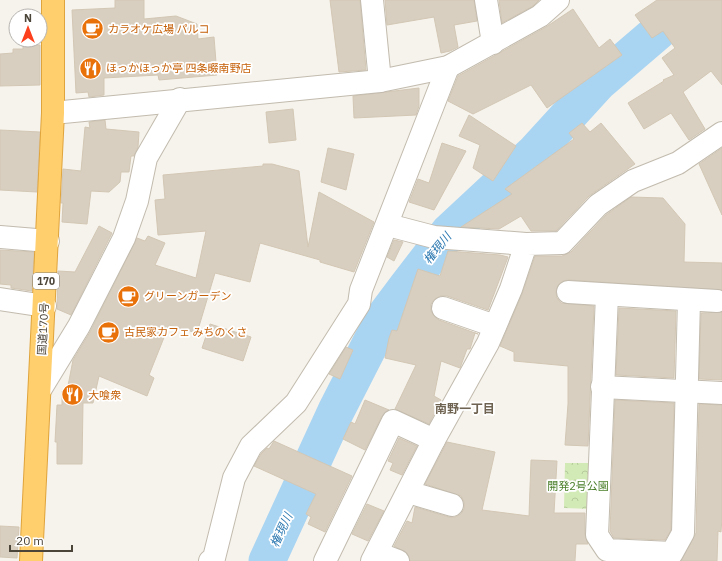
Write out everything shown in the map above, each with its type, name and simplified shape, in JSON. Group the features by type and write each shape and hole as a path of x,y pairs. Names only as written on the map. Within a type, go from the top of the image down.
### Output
{"highway":[{"name":"国道170号","path":"31,561 48,241 53,113 54,0"}],"street":[{"path":"372,0 380,81"},
{"path":"486,0 493,43"},
{"path":"53,113 180,99 380,81 448,66 493,43 540,16 558,0"},
{"path":"210,561 214,558 234,478 251,446 296,403 359,304 361,290 388,225 448,66"},
{"path":"40,390 78,326 124,238 137,201 146,158 180,99"},
{"path":"388,225 443,238 526,244 562,243 598,205 633,181 678,163 722,133"},
{"path":"0,237 48,241"},
{"path":"398,561 374,557 495,326 511,289 526,244"},
{"path":"568,292 717,301"},
{"path":"606,295 597,535 607,550 672,553 683,533 689,300"},
{"path":"0,300 44,306"},
{"path":"443,308 495,326"},
{"path":"602,387 722,393"},
{"path":"325,561 393,421 434,440"},
{"path":"408,492 452,505"}],"green space":[{"name":"開発2号公園","path":"565,463 593,463 591,509 564,508"}],"building":[{"path":"115,0 144,0 144,19 176,16 197,24 198,39 214,37 217,75 159,80 158,75 104,78 104,95 89,97 88,92 76,93 72,10 115,8"},
{"path":"330,0 360,0 366,70 339,72"},
{"path":"385,0 474,0 477,21 454,25 458,47 441,53 434,17 387,25"},
{"path":"499,0 539,0 533,6 502,23"},
{"path":"657,0 722,0 722,85 711,71 683,92 705,129 689,140 671,113 644,129 628,103 664,81 663,80 674,75 662,58 675,48 663,31 652,38 635,15"},
{"path":"573,9 599,48 610,39 622,55 547,108 531,85 473,114 448,101 458,76 546,27"},
{"path":"40,48 40,85 0,86 0,54 13,53 13,49"},
{"path":"419,88 419,106 416,115 354,118 353,96"},
{"path":"293,109 296,140 269,143 266,112"},
{"path":"469,115 516,146 493,181 473,168 480,145 459,136"},
{"path":"105,120 106,129 139,132 138,147 134,156 131,156 129,172 121,172 120,182 109,192 91,191 87,224 62,222 63,203 61,203 63,169 81,171 85,127 90,128 89,122"},
{"path":"582,123 590,132 601,123 635,164 589,196 556,231 531,231 521,216 499,229 461,227 512,194 505,189 574,139 569,133"},
{"path":"0,130 40,132 37,192 0,190"},
{"path":"442,143 466,151 434,210 409,202 418,179 429,183"},
{"path":"328,148 354,154 346,190 321,182"},
{"path":"722,148 722,215 699,164"},
{"path":"263,164 272,164 299,171 308,247 319,192 374,222 354,272 320,262 320,260 260,243 250,282 215,273 197,333 169,325 149,375 154,378 147,396 99,376 93,403 83,403 82,464 57,464 57,442 55,442 57,405 62,405 62,391 67,391 73,360 90,332 137,238 145,241 148,236 165,243 155,265 196,278 206,231 158,235 155,200 165,199 163,175 263,166"},
{"path":"631,197 663,198 685,224 684,262 722,263 722,290 569,280 563,281 558,285 556,292 557,298 561,303 594,306 588,446 565,445 568,404 568,366 514,361 514,352 500,346 522,294 535,256 562,256 571,252 606,215"},
{"path":"99,226 112,233 71,315 57,309 58,271 75,272"},
{"path":"394,240 403,242 394,261 387,257"},
{"path":"0,250 34,252 32,291 11,288 11,285 0,284"},
{"path":"448,251 508,257 488,310 447,296 440,296 431,304 431,311 439,320 478,334 475,333 470,349 467,349 460,368 441,361 434,396 441,400 429,424 395,409 416,365 385,358 389,338 392,330 397,331 418,269 440,276"},
{"path":"619,308 676,311 674,378 616,375"},
{"path":"722,312 722,380 699,379 701,313"},
{"path":"210,324 251,337 243,361 202,348"},
{"path":"346,347 353,350 340,379 329,374"},
{"path":"365,400 389,410 382,416 365,450 343,439 351,422 355,424"},
{"path":"615,400 674,403 671,530 665,540 614,538 610,531"},
{"path":"699,404 722,405 721,532 718,531 717,561 681,561 696,533"},
{"path":"399,438 417,446 402,475 390,470 393,463 388,461"},
{"path":"274,441 352,476 325,532 308,524 311,517 306,514 316,494 254,466 261,454 267,448 269,449"},
{"path":"447,442 495,452 482,510 529,516 531,460 557,461 554,513 585,513 585,534 588,544 576,544 575,561 410,561 407,553 394,546 407,521 412,523 415,507 449,517 455,517 461,514 464,509 464,502 461,496 425,484"},
{"path":"367,504 384,511 368,541 352,534"},
{"path":"0,526 19,527 17,558 0,557"}],"waterway":[{"name":"権現川","path":"267,561 336,411 384,317 408,285 449,232 535,152 598,83 695,0"}],"place":[{"name":"カラオケ広場 パルコ","path":"92,29"},
{"name":"ほっかほっか亭 四条畷南野店","path":"90,68"},
{"name":"グリーンガーデン","path":"128,296"},
{"name":"古民家カフェ みちのくさ","path":"109,332"},
{"name":"大喰衆","path":"73,395"}],"district":[{"name":"南野一丁目","path":"465,408"}]}
